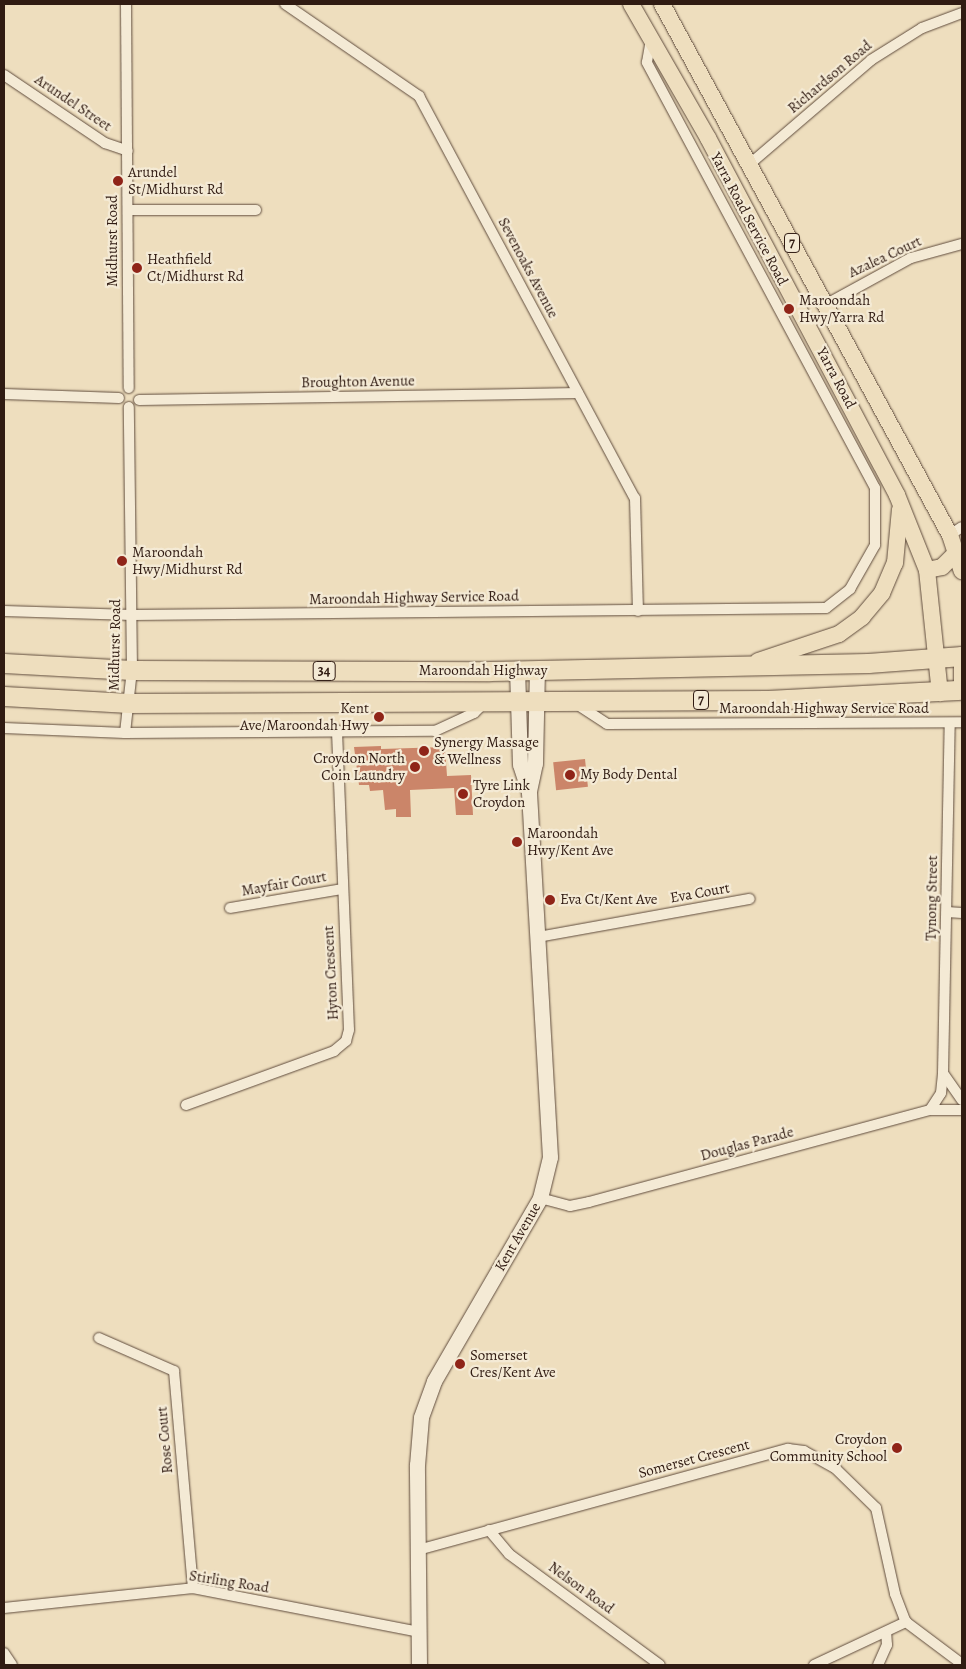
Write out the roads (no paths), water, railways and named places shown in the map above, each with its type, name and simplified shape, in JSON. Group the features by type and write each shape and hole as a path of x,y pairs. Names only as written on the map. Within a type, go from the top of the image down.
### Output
{"highway":[{"name":"Maroondah Highway","path":"4,663 132,670 537,671 935,658 962,655"},
{"name":"Maroondah Highway","path":"4,696 129,703 486,702 768,700 962,690"}],"main road":[{"name":"Yarra Road","path":"631,4 652,38 843,409 897,495 927,570 940,692"},
{"name":"Yarra Road","path":"662,4 751,164 824,305 873,392 956,531 962,571"},
{"path":"843,409 873,392"},
{"path":"746,665 839,634 862,617 882,593 895,563 900,527 897,495"},
{"path":"927,570 942,567 960,554"},
{"name":"7","path":"962,655 962,690"},
{"name":"Kent Avenue","path":"420,1665 417,1440 426,1400 540,1198 550,1157 529,792 520,764 517,671"},
{"name":"Kent Avenue","path":"529,792 535,763 537,671"}],"street":[{"name":"Midhurst Road","path":"126,4 129,388"},
{"name":"Sevenoaks Avenue","path":"285,4 419,96 635,498 638,611"},
{"name":"Richardson Road","path":"751,164 871,60 922,28 962,13"},
{"name":"Yarra Road Service Road","path":"652,38 647,62 843,409 876,488 878,526 875,545 850,589 826,608"},
{"name":"Arundel Street","path":"4,75 105,144 128,152"},
{"path":"128,210 256,210"},
{"name":"Azalea Court","path":"824,305 912,258 962,244"},
{"path":"4,394 120,398 129,407 139,400 137,392 129,388 123,390 120,398"},
{"name":"Broughton Avenue","path":"139,400 578,393"},
{"name":"Midhurst Road","path":"125,733 132,670 129,407"},
{"name":"Maroondah Highway Service Road","path":"4,611 132,615 826,608"},
{"name":"Maroondah Highway Service Road","path":"572,701 607,724 950,724 962,722"},
{"path":"4,728 125,733 337,730 435,731 474,713 486,702"},
{"name":"Tynong Street","path":"930,1110 941,1093 943,1072 950,724"},
{"name":"Hyton Crescent","path":"186,1105 334,1051 346,1041 349,1030 337,730"},
{"name":"Mayfair Court","path":"230,908 342,889"},
{"name":"Eva Court","path":"538,938 750,899"},
{"path":"947,912 962,912"},
{"path":"943,1072 962,1100"},
{"name":"Douglas Parade","path":"540,1198 570,1206 930,1110 962,1110"},
{"name":"Rose Court","path":"99,1338 174,1371 193,1588"},
{"name":"Somerset Crescent","path":"418,1550 788,1449 804,1451 836,1469 876,1508 895,1594 906,1622"},
{"name":"Nelson Road","path":"489,1530 509,1554 660,1665"},
{"name":"Stirling Road","path":"4,1608 193,1588 419,1632"},
{"path":"814,1665 906,1622 962,1664"},
{"path":"878,1665 887,1645 886,1632"},
{"path":"4,1653 12,1665"}],"place":[{"name":"Arundel St/Midhurst Rd","path":"118,181"},
{"name":"Heathfield Ct/Midhurst Rd","path":"137,268"},
{"name":"Maroondah Hwy/Yarra Rd","path":"789,309"},
{"name":"Maroondah Hwy/Midhurst Rd","path":"122,561"},
{"name":"Kent Ave/Maroondah Hwy","path":"379,717"},
{"name":"Synergy Massage & Wellness","path":"424,751"},
{"name":"Croydon North Coin Laundry","path":"415,767"},
{"name":"My Body Dental","path":"570,775"},
{"name":"Tyre Link Croydon","path":"463,794"},
{"name":"Maroondah Hwy/Kent Ave","path":"517,842"},
{"name":"Eva Ct/Kent Ave","path":"550,900"},
{"name":"Somerset Cres/Kent Ave","path":"460,1364"},
{"name":"Croydon Community School","path":"897,1448"}]}
